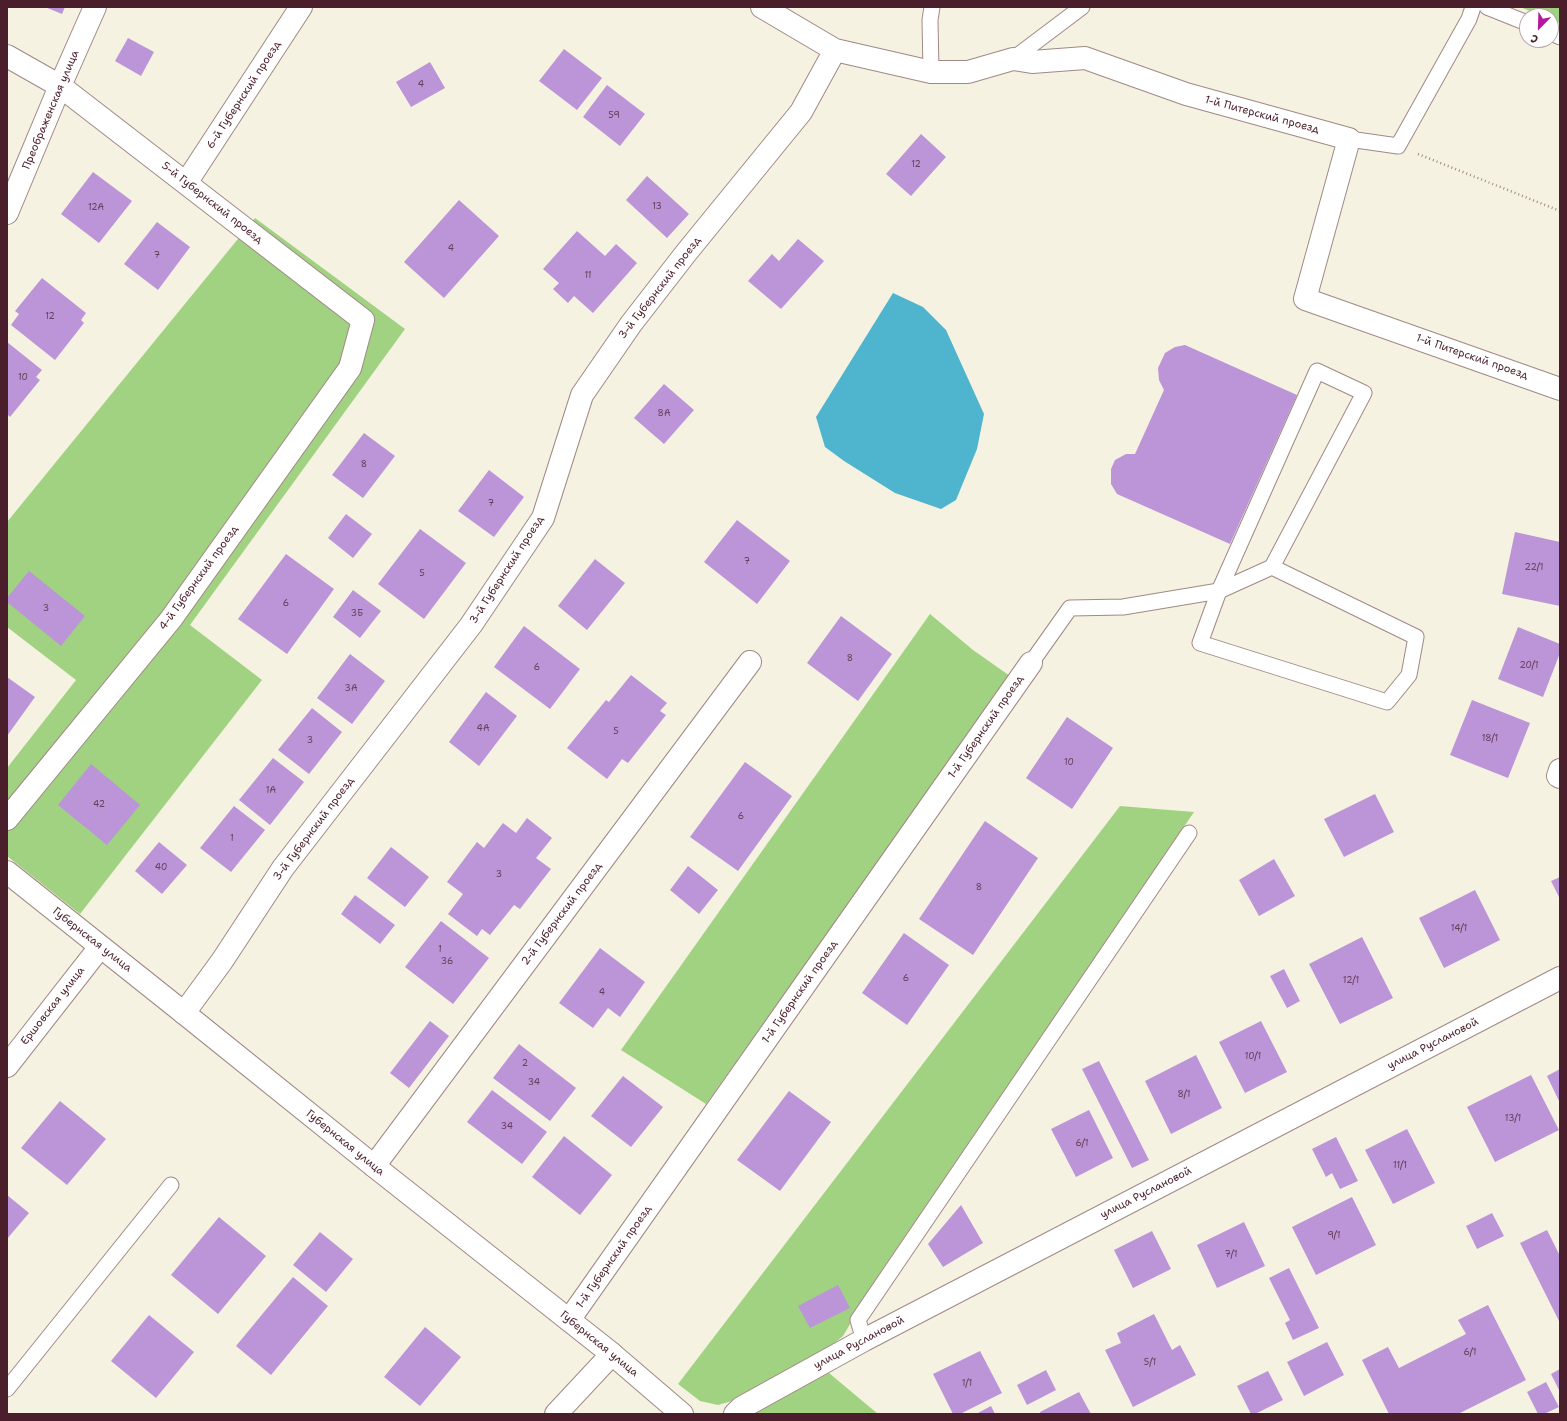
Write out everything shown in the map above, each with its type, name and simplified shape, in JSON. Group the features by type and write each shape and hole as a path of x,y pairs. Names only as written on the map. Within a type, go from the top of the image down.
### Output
{"street":[{"name":"Преображенская улица","path":"7,213 95,7"},
{"name":"6-й Губернский проезд","path":"186,183 301,7"},
{"name":"1-й Питерский проезд","path":"762,7 835,50 931,72 968,72 1013,59 1032,62 1085,58 1186,94 1349,139 1305,299 1560,388"},
{"name":"3-й Губернский проезд","path":"184,1013 222,961 283,868 472,625 543,518 582,395 631,324 801,112 835,50"},
{"name":"5-й Губернский проезд","path":"7,56 60,86 363,320"},
{"name":"4-й Губернский проезд","path":"7,819 171,619 350,368 363,320"},
{"name":"2-й Губернский проезд","path":"374,1166 750,662"},
{"name":"1-й Губернский проезд","path":"569,1320 1031,663"},
{"path":"1560,770 1558,776 1560,777"},
{"name":"Губернская улица","path":"7,872 374,1166 612,1354 682,1414"},
{"name":"Ершовская улица","path":"7,1066 100,947"},
{"name":"улица Руслановой","path":"735,1414 741,1408 864,1340 1560,978"},
{"path":"556,1414 612,1354"}],"lane":[{"path":"931,72 930,20 932,7"},
{"path":"1013,59 1082,7"},
{"path":"1349,139 1398,146 1469,19 1474,7"},
{"path":"1487,7 1519,20"},
{"path":"1031,663 1070,608 1123,607 1219,591 1272,567 1364,393 1317,371 1219,591 1200,643 1387,702 1409,675 1416,637 1272,567"},
{"path":"864,1340 858,1320 1189,832"},
{"path":"7,1389 171,1185"}],"path":[{"path":"1398,146 1560,211"}],"green space":[{"path":"1520,7 1560,7 1560,23 1559,8"},
{"path":"255,218 405,329 190,625 262,680 80,914 7,856 7,768 76,680 7,627 7,522"},
{"path":"930,614 973,650 1010,676 706,1104 621,1050"},
{"path":"1120,806 1194,812 882,1270 843,1336 819,1356 732,1401 718,1405 700,1401 678,1384"},
{"path":"829,1373 878,1414 753,1414 754,1411"}],"water":[{"path":"893,293 923,307 946,330 984,414 977,449 956,500 941,509 895,493 844,461 825,447 816,417"}],"building":[{"path":"45,7 65,7 62,14"},
{"path":"128,38 154,52 141,76 115,61"},
{"path":"564,49 602,78 577,110 539,81"},
{"path":"430,62 445,88 411,107 396,82"},
{"path":"607,85 645,114 620,146 583,117"},
{"path":"921,134 946,157 911,196 886,174"},
{"path":"93,172 132,201 99,243 61,214"},
{"path":"647,176 689,214 667,238 626,200"},
{"path":"459,200 499,236 444,298 404,262"},
{"path":"157,222 190,247 158,290 124,264"},
{"path":"577,231 605,256 616,244 637,263 593,313 574,296 568,303 553,289 559,283 543,269"},
{"path":"798,239 824,261 781,309 748,281 772,254 779,261"},
{"path":"42,278 86,313 81,320 84,323 55,360 11,325 19,314 15,311"},
{"path":"7,342 42,370 36,377 40,380 10,417 7,414"},
{"path":"1185,345 1297,395 1230,544 1117,494 1111,484 1111,469 1115,460 1126,454 1135,454 1164,390 1159,380 1158,368 1165,353 1175,347"},
{"path":"664,384 694,410 664,444 634,418"},
{"path":"364,433 395,456 363,498 332,475"},
{"path":"489,470 524,497 494,537 458,511"},
{"path":"346,514 372,534 353,558 328,538"},
{"path":"737,520 790,561 757,604 704,562"},
{"path":"420,529 466,563 424,619 378,584"},
{"path":"1515,532 1560,542 1560,606 1502,594"},
{"path":"286,554 334,589 287,654 238,619"},
{"path":"595,559 625,583 587,630 558,606"},
{"path":"29,571 85,616 61,646 7,602 7,598"},
{"path":"353,590 381,611 360,638 333,617"},
{"path":"841,616 892,654 858,701 807,663"},
{"path":"524,626 580,669 550,709 494,667"},
{"path":"1518,627 1560,644 1560,653 1543,697 1498,679"},
{"path":"350,654 385,681 352,724 317,698"},
{"path":"631,675 667,703 660,711 666,715 628,763 622,759 607,779 567,748 606,700 609,702"},
{"path":"7,677 35,697 7,736"},
{"path":"486,692 517,716 479,766 449,742"},
{"path":"1472,700 1530,723 1508,778 1450,755"},
{"path":"312,708 342,732 309,774 278,750"},
{"path":"1067,717 1113,748 1072,809 1026,778"},
{"path":"273,758 304,782 270,825 239,800"},
{"path":"745,762 792,796 738,871 690,837"},
{"path":"91,764 140,805 107,845 58,805"},
{"path":"1375,794 1394,832 1344,857 1324,819"},
{"path":"234,806 265,830 231,872 200,848"},
{"path":"527,818 552,838 536,858 551,869 520,909 514,905 490,935 482,929 477,936 448,914 463,894 447,882 477,842 484,848 503,823 516,833"},
{"path":"985,821 1038,858 973,955 919,919"},
{"path":"159,842 187,865 162,894 135,871"},
{"path":"391,847 429,877 405,907 367,878"},
{"path":"1274,859 1295,896 1259,916 1239,880"},
{"path":"688,866 718,890 699,914 670,890"},
{"path":"1560,877 1560,899 1551,881"},
{"path":"1475,890 1500,940 1444,968 1419,918"},
{"path":"355,895 395,925 380,944 341,914"},
{"path":"441,921 489,958 453,1004 405,967"},
{"path":"904,933 949,965 907,1025 862,993"},
{"path":"1362,937 1393,998 1340,1024 1309,964"},
{"path":"600,948 645,982 620,1017 608,1008 593,1028 559,1003"},
{"path":"1284,969 1300,1001 1287,1008 1270,976"},
{"path":"430,1021 449,1036 409,1088 390,1073"},
{"path":"1261,1021 1287,1072 1245,1093 1219,1042"},
{"path":"519,1044 576,1088 550,1121 493,1078"},
{"path":"1196,1055 1222,1108 1171,1134 1145,1081"},
{"path":"1099,1061 1149,1160 1132,1168 1082,1069"},
{"path":"1560,1069 1560,1103 1547,1076"},
{"path":"1531,1075 1559,1130 1495,1162 1467,1107"},
{"path":"623,1076 663,1107 631,1147 591,1116"},
{"path":"492,1090 547,1132 522,1164 467,1122"},
{"path":"789,1091 831,1122 780,1191 737,1160"},
{"path":"60,1101 106,1139 67,1185 21,1148"},
{"path":"1089,1110 1113,1158 1076,1177 1051,1129"},
{"path":"1407,1129 1435,1183 1393,1204 1365,1150"},
{"path":"564,1136 612,1175 580,1215 532,1177"},
{"path":"1336,1137 1358,1181 1340,1189 1332,1173 1326,1177 1312,1149"},
{"path":"7,1195 29,1213 7,1239"},
{"path":"1352,1197 1376,1245 1316,1275 1292,1227"},
{"path":"961,1205 983,1243 943,1267 928,1244"},
{"path":"1492,1213 1504,1236 1477,1249 1466,1226"},
{"path":"219,1217 266,1256 218,1314 171,1275"},
{"path":"1244,1222 1265,1266 1217,1288 1197,1245"},
{"path":"1547,1230 1560,1256 1560,1323 1520,1243"},
{"path":"1152,1231 1171,1269 1133,1288 1114,1250"},
{"path":"320,1232 353,1259 326,1292 293,1265"},
{"path":"1289,1268 1319,1328 1293,1340 1285,1323 1290,1320 1269,1278"},
{"path":"293,1277 328,1306 271,1375 236,1346"},
{"path":"838,1285 850,1308 810,1328 798,1306"},
{"path":"1488,1305 1526,1380 1458,1414 1389,1414 1362,1360 1388,1347 1399,1368 1466,1334 1458,1320"},
{"path":"1154,1314 1172,1350 1180,1345 1196,1375 1133,1407 1105,1350 1121,1343 1117,1333"},
{"path":"149,1315 194,1352 156,1398 111,1361"},
{"path":"425,1327 461,1357 420,1406 384,1377"},
{"path":"1327,1342 1344,1375 1304,1396 1287,1362"},
{"path":"980,1351 1002,1393 960,1414 953,1414 933,1374"},
{"path":"1560,1369 1560,1392 1551,1374"},
{"path":"1046,1370 1056,1390 1027,1405 1017,1385"},
{"path":"1268,1371 1283,1400 1255,1414 1251,1414 1237,1386"},
{"path":"1546,1382 1559,1407 1544,1414 1538,1414 1527,1392"},
{"path":"1079,1392 1091,1414 1041,1414 1040,1412"},
{"path":"991,1406 995,1414 976,1414"}]}
